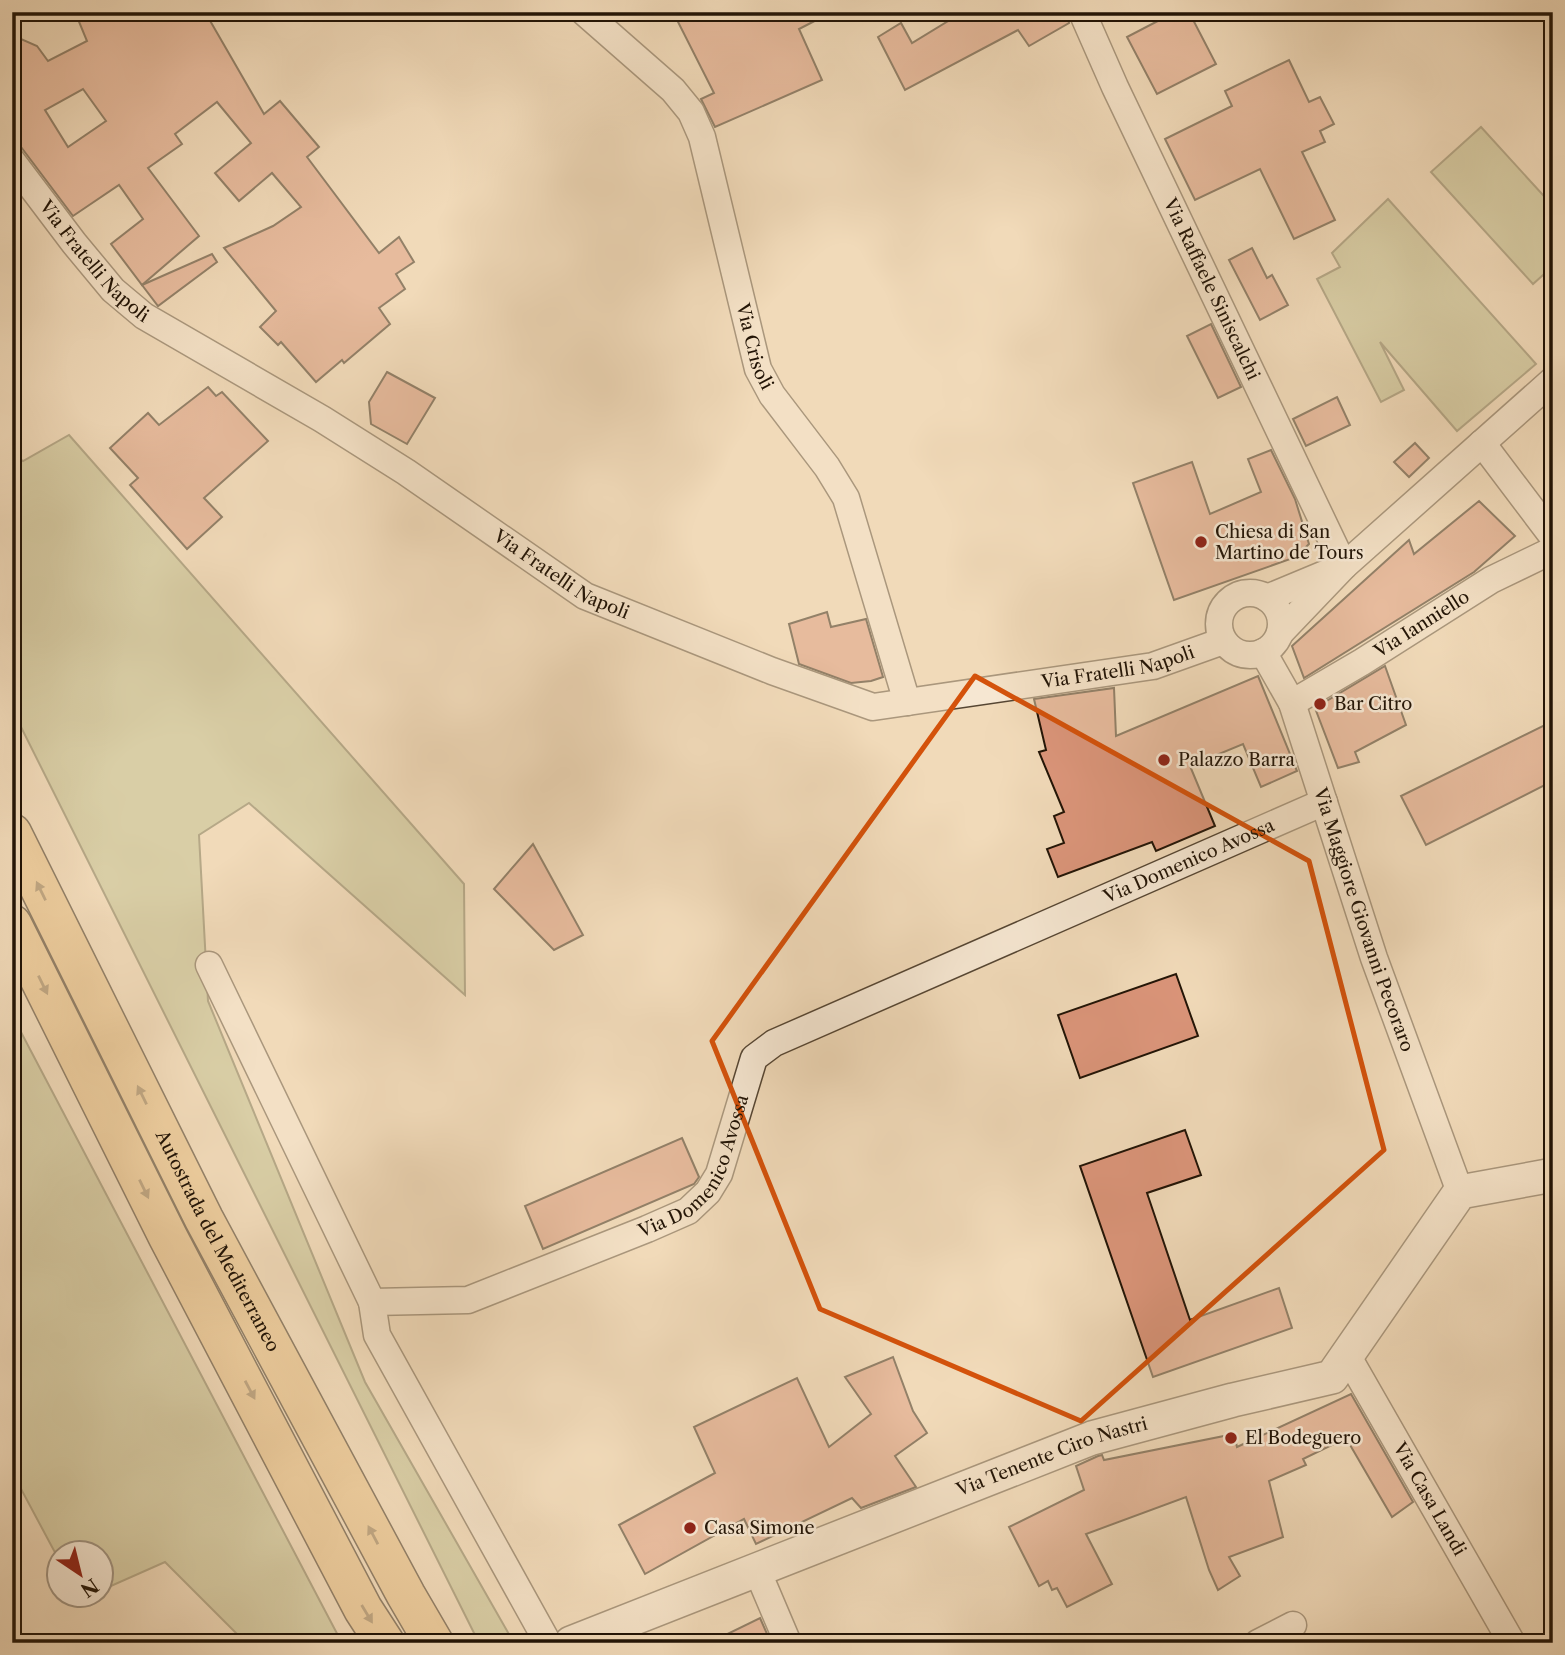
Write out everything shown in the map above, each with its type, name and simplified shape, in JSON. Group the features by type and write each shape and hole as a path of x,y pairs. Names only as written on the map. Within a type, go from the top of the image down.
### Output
{"highway":[{"name":"Autostrada del Mediterraneo","path":"12,832 204,1219 405,1595 434,1643"},
{"path":"12,924 168,1237 363,1609 385,1643"},
{"path":"405,1595 450,1643"}],"street":[{"name":"Via Crisoli","path":"583,12 673,90 691,112 702,137 758,369 772,395 827,467 846,498 907,702"},
{"name":"Via Raffaele Siniscalchi","path":"1082,12 1115,87 1343,566"},
{"name":"Via Fratelli Napoli","path":"12,161 113,290 144,316 322,419 406,472 584,596 772,671 873,706 1153,666 1223,641"},
{"path":"1343,566 1267,598 1247,593 1228,602 1219,621 1223,641 1229,648 1245,655 1272,643 1343,566 1553,380"},
{"path":"1482,443 1553,537"},
{"name":"Via Ianniello","path":"1292,703 1491,580 1553,550"},
{"path":"1267,598 1279,614 1272,643"},
{"name":"Via Maggiore Giovanni Pecoraro","path":"1272,643 1374,958 1460,1192"},
{"name":"Via Domenico Avossa","path":"372,1302 468,1300 688,1211 708,1192 719,1174 754,1058 774,1042 1324,802"},
{"path":"209,965 372,1302 377,1335 548,1643"},
{"path":"1460,1192 1553,1175"},
{"name":"Via Tenente Ciro Nastri","path":"571,1643 1092,1438 1332,1377 1460,1192"},
{"name":"Via Casa Landi","path":"1347,1355 1512,1643"},
{"path":"757,1570 788,1643"},
{"path":"1258,1643 1293,1625"}],"highlighted area":[{"path":"975,676 1309,861 1384,1150 1081,1421 820,1309 712,1041"}],"green space":[{"path":"1481,127 1553,206 1553,266 1533,284 1431,172"},
{"path":"1388,199 1536,364 1457,431 1380,342 1404,390 1381,402 1317,279 1340,267 1332,253"},
{"path":"69,435 464,884 465,995 249,803 199,835 208,1001 365,1382 514,1643 479,1643 12,709 12,455 23,461"},
{"path":"12,1015 342,1643 246,1643 165,1562 116,1584 116,1540 48,1540 12,1472"}],"building":[{"path":"75,12 205,12 264,114 280,101 319,147 307,157 379,253 399,237 414,262 396,274 405,289 379,308 390,324 344,363 342,360 316,382 281,342 278,345 260,327 276,311 224,248 273,226 301,207 272,173 239,201 215,173 251,143 217,102 175,134 182,144 148,168 199,236 142,285 111,244 143,219 119,185 73,216 12,135 12,35 37,46 48,61 87,41","holes":["83,89 106,121 68,147 45,110"]},
{"path":"673,12 832,12 799,29 822,80 715,127 701,99 714,93"},
{"path":"963,12 1067,12 1069,23 1029,46 1018,30 905,90 878,37 901,23 912,43"},
{"path":"1175,12 1189,12 1216,64 1157,94 1127,37"},
{"path":"1289,60 1309,102 1320,97 1334,124 1320,131 1325,142 1302,152 1335,220 1294,239 1260,169 1195,200 1165,139 1232,106 1225,91"},
{"path":"1252,248 1267,278 1272,275 1288,305 1260,320 1229,260"},
{"path":"212,254 217,262 158,306 142,285"},
{"path":"1211,324 1241,387 1218,398 1187,336"},
{"path":"387,372 435,398 407,444 371,424 369,402"},
{"path":"208,387 216,396 222,392 268,441 204,498 222,517 187,549 130,485 138,478 110,448 148,413 159,425"},
{"path":"1337,397 1350,425 1306,446 1293,419"},
{"path":"1415,443 1429,458 1409,477 1394,462"},
{"name":"Chiesa di San Martino de Tours","path":"1271,450 1295,499 1309,544 1296,557 1174,600 1133,483 1192,462 1210,514 1261,492 1248,459"},
{"path":"1479,501 1515,536 1474,572 1304,678 1292,646 1409,540 1414,554"},
{"path":"827,612 831,627 866,619 883,677 851,683 799,664 789,624"},
{"path":"1385,666 1406,725 1355,752 1359,762 1338,768 1315,708"},
{"path":"1258,676 1297,771 1261,787 1243,744 1190,766 1215,826 1156,851 1152,842 1058,877 1047,849 1064,843 1054,816 1064,812 1039,752 1046,750 1034,699 1114,688 1116,736"},
{"path":"1553,721 1553,781 1426,845 1401,796"},
{"path":"533,844 583,935 554,950 494,889"},
{"path":"1176,974 1198,1036 1080,1078 1058,1015"},
{"path":"1185,1130 1201,1175 1147,1193 1190,1320 1279,1288 1292,1328 1153,1377 1080,1166"},
{"path":"682,1138 699,1177 694,1184 543,1249 525,1206"},
{"path":"893,1357 913,1411 927,1433 895,1456 916,1487 861,1508 852,1498 756,1544 744,1519 645,1574 619,1525 715,1473 694,1427 797,1378 829,1447 871,1414 845,1377"},
{"path":"1351,1394 1413,1502 1392,1517 1346,1438 1303,1459 1306,1465 1269,1481 1283,1537 1229,1557 1240,1576 1218,1590 1186,1497 1086,1534 1112,1584 1067,1607 1057,1588 1052,1590 1048,1581 1039,1586 1009,1527 1084,1490 1076,1466 1098,1456 1102,1455 1104,1460 1234,1434 1237,1447"},
{"path":"760,1618 771,1643 709,1643"}],"place":[{"name":"Chiesa di San Martino de Tours","path":"1201,542"},
{"name":"Bar Citro","path":"1320,704"},
{"name":"Palazzo Barra","path":"1164,760"},
{"name":"El Bodeguero","path":"1231,1438"},
{"name":"Casa Simone","path":"690,1528"}]}
